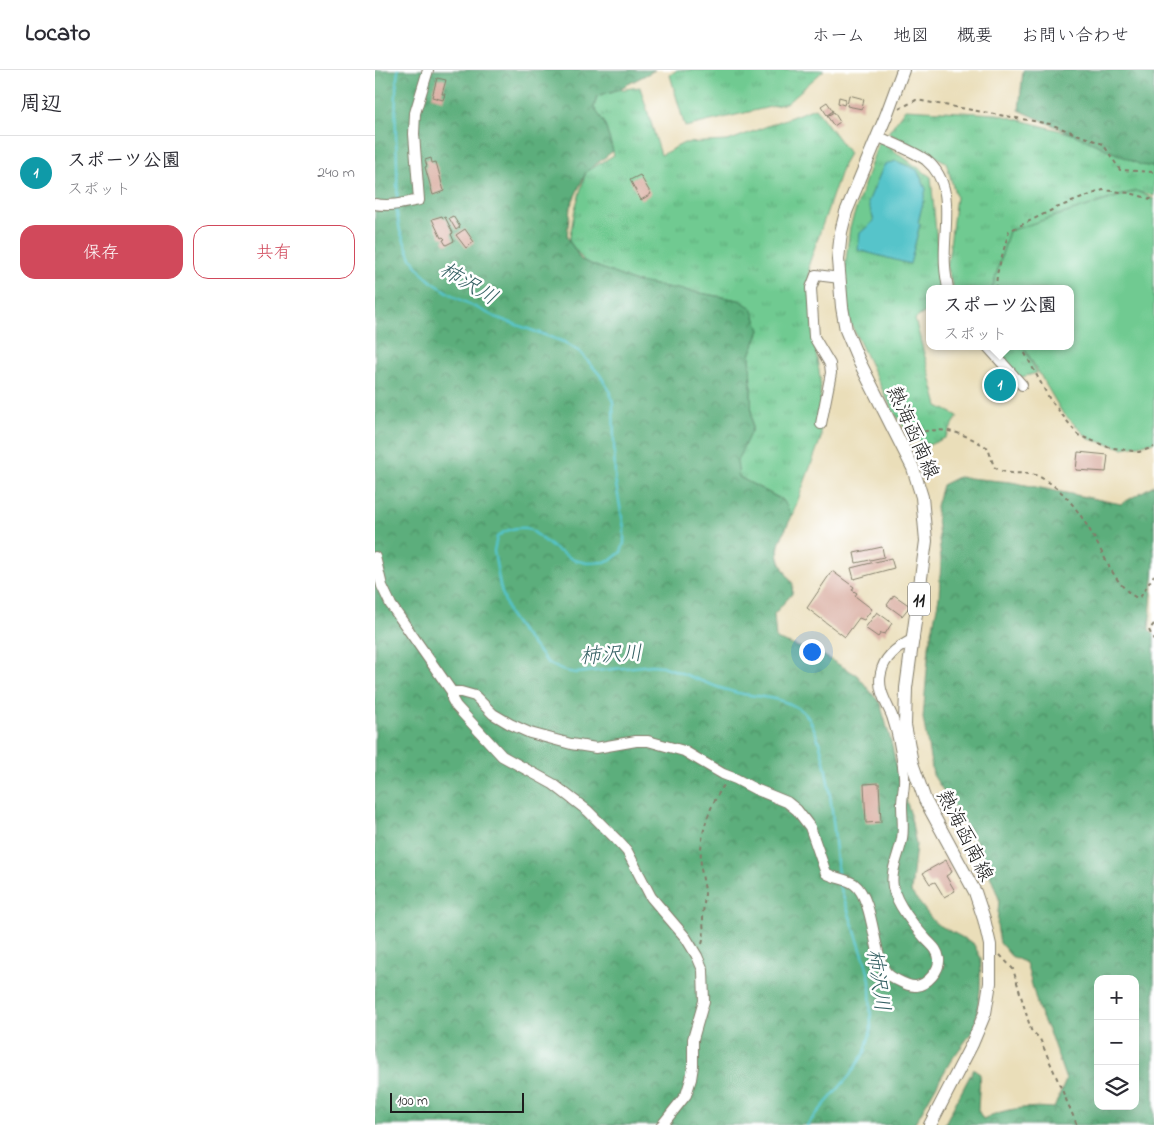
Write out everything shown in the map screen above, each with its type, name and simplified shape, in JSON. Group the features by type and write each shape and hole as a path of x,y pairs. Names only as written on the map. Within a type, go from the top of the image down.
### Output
{"main road":[{"name":"熱海函南線","path":"903,70 846,212 841,232 838,260 842,308 847,330 859,361 913,468 920,490 925,520 926,541 907,688 905,725 911,763 925,800 975,892 990,945 990,983 985,1013 972,1044 930,1125"}],"street":[{"path":"375,204 404,204 419,200 414,134 415,113 428,70"},
{"path":"877,136 925,160 938,173 945,191 947,212 945,265 948,285"},
{"path":"821,424 831,373 829,364 814,337 811,288 816,275 839,278"},
{"path":"991,350 1022,384"},
{"path":"375,557 382,586 391,605 452,692 452,699 456,706 503,756 553,784 588,811 616,838 627,851 651,897 686,938 697,956 703,970 704,1001 693,1039 691,1079 686,1095 662,1125"},
{"path":"452,692 461,692 475,696 503,721 537,735 571,744 596,748 636,741 648,741 684,751 730,777 787,802 797,810 811,827 826,873 833,878 842,879 854,885 860,892 884,970 909,986 916,986 924,983 939,966 939,958 936,949 916,927 897,897 893,887 892,877 903,838 904,777 895,730 880,688 880,674 883,665 900,646 914,639"}],"path":[{"path":"886,116 916,100 1049,124 1103,144 1120,170 1154,172"},
{"path":"996,285 997,274 1009,231 1056,208 1103,190 1130,192 1154,200"},
{"path":"1023,350 1049,398 1078,435 1108,447 1131,451 1139,452 1154,447"},
{"path":"898,436 928,430 955,432 973,439 988,448 994,467 1004,473 1036,475 1061,492 1093,534 1122,586 1131,594 1137,598 1141,596 1154,575"},
{"path":"1154,624 1149,630 1154,640"},
{"path":"697,956 704,938 705,892 701,868 701,840 704,823 715,799 730,777"},
{"path":"990,945 1013,969 1031,1030 1041,1038 1077,1125"}],"green space":[{"path":"375,70 655,70 617,90 597,96 594,108 604,122 613,151 586,172 570,207 567,237 581,260 633,281 739,300 752,308 760,330 750,355 752,429 737,461 739,477 784,501 792,516 782,536 778,550 781,565 793,584 792,594 774,614 776,639 824,656 857,675 880,703 891,741 899,780 910,812 916,845 911,892 935,923 973,943 981,958 980,991 975,1028 950,1062 914,1125 375,1125"},
{"path":"677,70 824,70 787,103 685,127 670,75"},
{"path":"1023,70 1154,70 1154,167 1141,165 1019,110"},
{"path":"640,87 661,155 684,143 728,141 815,108 849,153 843,165 809,264 813,333 820,377 821,438 792,516 781,499 739,477 736,461 752,429 750,355 760,330 739,300 633,281 584,261 569,241 575,209 586,172 614,155 604,122 594,108 597,96 617,90"},
{"path":"905,109 997,114 1073,134 1154,160 1154,196 1135,191 1009,231 993,285 953,285 947,269 956,197 946,162 888,133"},
{"path":"879,140 931,177 941,285 926,285 926,312 915,319 938,406 958,416 945,438 929,445 911,437 892,410 849,320 845,268 850,227"},
{"path":"1136,191 1154,199 1154,442 1123,448 1089,439 1062,412 1025,350 1074,350 1074,285 993,285 1009,231"},
{"path":"997,350 1025,350 1037,373 1018,378"},
{"path":"958,477 1011,482 1121,504 1154,485 1154,567 1149,630 1154,634 1154,1125 944,1125 974,1068 980,1074 978,1110 983,1119 999,1112 1017,1109 1035,1107 1054,1108 1066,1080 1051,1037 1039,1011 1026,963 1011,956 1000,943 997,926 999,899 978,844 933,775 923,718 929,646 939,597 941,560 936,506 942,485"}],"water":[{"path":"896,161 917,170 926,189 910,264 858,250 860,233 874,221 868,202 884,165"}],"building":[{"path":"437,78 446,80 442,94 445,94 443,100 432,97"},
{"path":"849,95 864,99 862,109 847,106"},
{"path":"839,97 846,99 844,105 838,103"},
{"path":"827,102 833,111 827,115 821,106"},
{"path":"834,112 840,122 834,126 827,116"},
{"path":"431,158 432,163 436,162 444,191 433,195 425,167 427,166 425,160"},
{"path":"640,175 651,194 641,200 630,180"},
{"path":"442,216 443,218 445,217 453,233 451,234 454,241 446,245 443,240 445,239 441,238 432,219"},
{"path":"453,216 460,227 456,230 449,218"},
{"path":"465,229 474,242 466,248 456,235"},
{"path":"1078,452 1108,455 1106,472 1076,470"},
{"path":"882,547 884,557 856,563 854,553"},
{"path":"891,558 894,568 854,579 851,568"},
{"path":"832,571 854,587 852,590 857,593 855,596 872,609 864,620 859,618 845,637 807,608"},
{"path":"894,595 910,606 902,616 887,605"},
{"path":"877,612 892,623 885,634 881,633 878,637 865,628"},
{"path":"879,783 881,822 866,823 864,784"},
{"path":"946,860 952,872 946,876 955,891 944,897 935,882 930,884 923,873"}],"waterway":[{"name":"柿沢川","path":"397,202 396,86 398,70"},
{"name":"柿沢川","path":"396,208 400,231 411,258 422,273 432,282 455,297 495,317 564,342 580,352 600,375 609,390 613,403 615,479 624,528 624,543 621,552 611,560 587,563 574,560 526,528 503,532 497,537 494,551 500,586 509,614 548,663 565,671 576,673 652,665 662,666 725,689 778,700 795,706 802,711 811,723 819,741 824,763 829,788 838,876"},
{"name":"柿沢川","path":"807,1125 850,1075 865,1052 871,1030 870,980 838,881"}],"place":[{"name":"スポーツ公園","path":"1000,385"}]}
